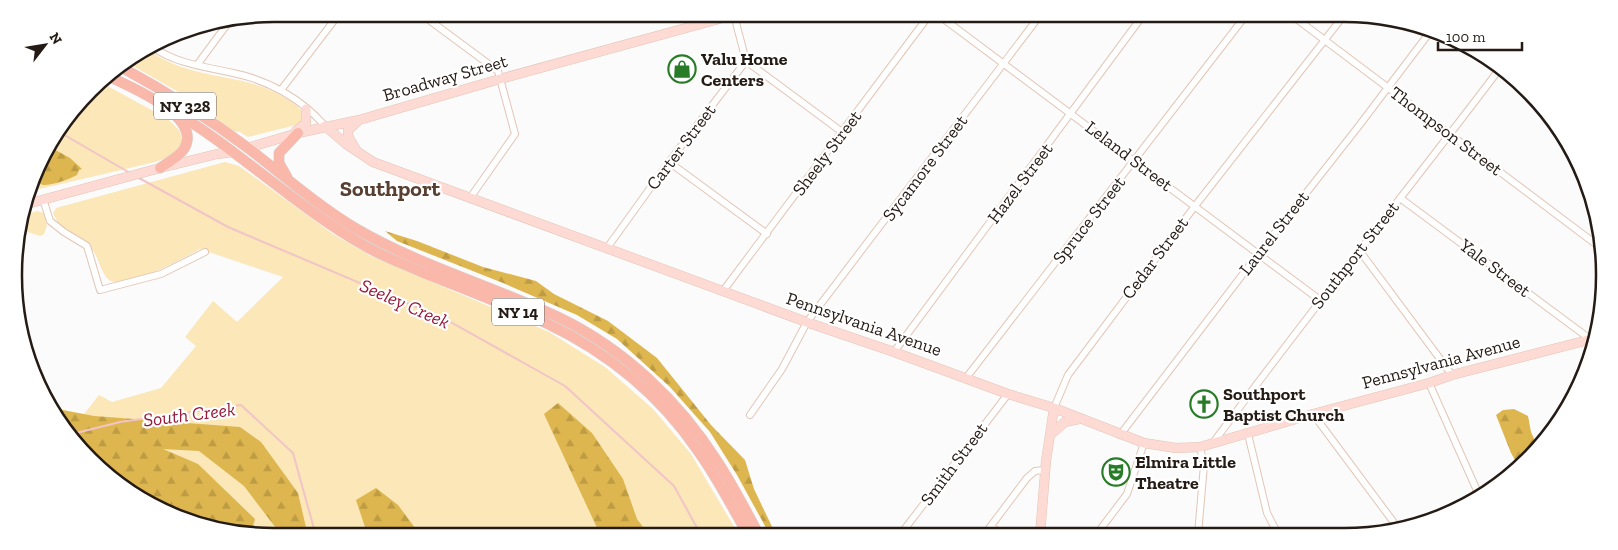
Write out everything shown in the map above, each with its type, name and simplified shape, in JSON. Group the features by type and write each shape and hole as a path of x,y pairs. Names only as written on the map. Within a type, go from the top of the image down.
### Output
{"main road":[{"name":"Broadway Street","path":"34,202 160,168 233,152 325,126 359,120 706,22"},
{"name":"NY 328","path":"127,71 170,96 246,148"},
{"name":"NY 328","path":"115,80 170,109 233,152"},
{"path":"290,182 279,163 279,153 306,123 306,108"},
{"path":"160,168 181,153 187,142 187,134 184,127 170,109"},
{"path":"358,152 350,142 348,130 359,120"},
{"name":"Pennsylvania Avenue","path":"325,126 346,144 373,162 807,322 1008,394 1054,408 1144,443 1176,448 1200,447 1452,375 1587,341"},
{"name":"NY 14","path":"246,148 339,218 374,238 408,255 561,319 596,339 631,363 676,405 695,429 718,462 755,528"},
{"name":"NY 14","path":"233,152 332,226 366,247 545,323 582,341 615,364 647,391 687,435 710,469 744,528"},
{"name":"Cedar Street","path":"1041,528 1045,470 1054,408"},
{"path":"1050,435 1065,422 1080,419"}],"street":[{"path":"281,90 333,22"},
{"path":"432,22 498,72 515,134 470,198"},
{"path":"737,22 746,61 842,132"},
{"name":"Sheely Street","path":"723,291 924,22"},
{"name":"Leland Street","path":"949,22 1320,300"},
{"name":"Sycamore Street","path":"750,415 782,369 807,322 1035,22"},
{"name":"Hazel Street","path":"894,352 1138,22"},
{"name":"Spruce Street","path":"966,378 1240,22"},
{"name":"Thompson Street","path":"1301,22 1593,241"},
{"name":"Cedar Street","path":"1054,408 1067,375 1195,206 1339,22"},
{"path":"197,65 225,27"},
{"name":"Laurel Street","path":"1120,435 1426,37"},
{"name":"Pennsylvania Avenue","path":"158,51 197,65 236,73 281,90 306,108 325,126"},
{"name":"Carter Street","path":"607,248 669,162 746,61"},
{"name":"Southport Street","path":"1212,444 1320,300 1496,74"},
{"path":"669,162 767,234"},
{"name":"Yale Street","path":"1400,198 1588,335"},
{"path":"43,199 50,221 87,246 100,290 161,274 205,252"},
{"path":"1359,250 1452,375"},
{"path":"1429,383 1477,489"},
{"name":"Smith Street","path":"905,528 1008,394"},
{"path":"1313,414 1394,523"},
{"path":"1248,434 1264,504 1274,528"},
{"path":"1101,528 1128,494 1144,443"},
{"path":"1199,528 1204,465 1200,447"},
{"path":"993,528 991,526 1027,478 1035,471 1045,470"}],"shaded area":[{"path":"154,54 183,67 256,85 279,94 298,107 302,114 302,122 248,137 238,131 235,133 194,101 133,66"},
{"path":"108,86 168,119 180,131 182,143 174,155 155,162 38,189 56,149 65,135 96,96"},
{"path":"225,162 239,166 333,234 371,256 549,332 605,367 653,409 691,454 735,528 275,528 226,523 194,514 163,501 135,485 96,454 62,410 84,414 99,395 112,402 161,388 196,346 185,337 213,301 237,322 283,277 200,249 168,266 139,278 115,282 108,279 95,254 84,241 65,230 57,221 53,213 56,208"},
{"path":"37,211 44,213 46,216 47,226 44,234 40,236 26,231 30,213"}],"green space":[{"path":"55,150 70,158 82,169 79,170 77,175 66,180 42,185 40,183 42,178"},
{"path":"385,231 417,241 483,267 536,281 554,294 608,321 657,358 711,425 745,460 754,489 773,528 766,528 737,475 710,432 670,387 617,339 577,315 397,241"},
{"path":"558,403 592,433 623,479 637,519 644,528 597,528 544,414"},
{"path":"1514,409 1528,416 1534,439 1515,460 1496,415 1503,410"},
{"path":"62,410 94,416 240,427 261,442 298,493 306,528 276,528 244,486 199,451 163,449 198,464 255,519 253,526 226,523 178,508 149,494 121,475 96,454"},
{"path":"376,488 398,505 415,528 365,528 356,500"}],"waterway":[{"name":"Seeley Creek","path":"65,135 130,173"},
{"name":"Seeley Creek","path":"139,178 228,227 447,320 565,386 674,486 697,528"},
{"name":"South Creek","path":"78,433 120,422 241,405 293,453 314,528"}],"place":[{"name":"Valu Home Centers","path":"682,69"},
{"name":"Southport Baptist Church","path":"1204,404"},
{"name":"Elmira Little Theatre","path":"1116,472"}],"district":[{"name":"Southport","path":"390,188"}]}
